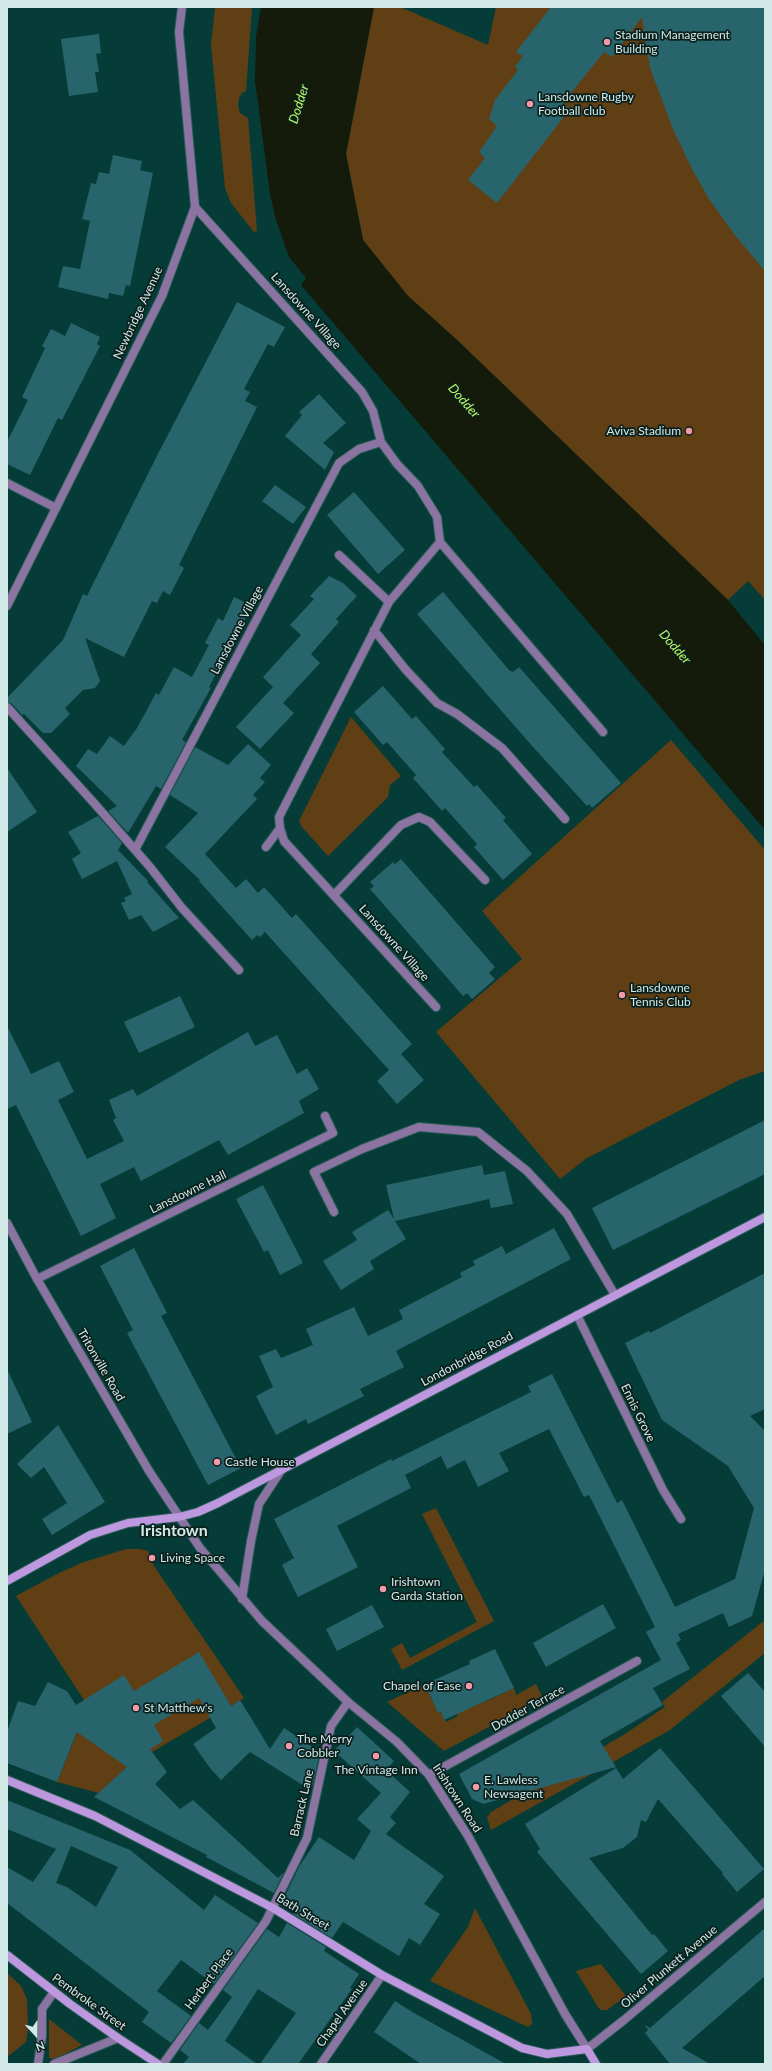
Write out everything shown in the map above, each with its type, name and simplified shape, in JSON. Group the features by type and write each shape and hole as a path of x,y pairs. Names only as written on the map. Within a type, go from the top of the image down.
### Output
{"main road":[{"name":"Londonbridge Road","path":"7,1581 90,1535 128,1523 179,1517 198,1512 765,1217"},
{"name":"Bath Street","path":"7,1780 95,1816 273,1908 382,1975 522,2048 547,2054 587,2049"},
{"name":"Pembroke Street","path":"7,1955 54,1992 118,2038 158,2064"},
{"name":"Irishtown Road","path":"587,2049 596,2064"}],"street":[{"name":"Newbridge Avenue","path":"7,606 162,296 195,207 179,32 182,7"},
{"name":"Lansdowne Village","path":"195,207 362,392 373,411 381,442 397,464 418,486 436,517 440,542"},
{"name":"Lansdowne Village","path":"135,850 339,463 359,449 381,442"},
{"path":"7,483 56,508"},
{"path":"266,847 280,828 279,817 388,602 440,542 603,732"},
{"path":"339,555 388,602"},
{"path":"374,630 406,670 438,703 457,714 502,748 565,819"},
{"path":"7,707 135,850 182,908 238,970"},
{"path":"334,895 401,825 419,817 430,822 485,880"},
{"name":"Lansdowne Village","path":"280,828 284,841 306,867 334,895 436,1007"},
{"name":"Lansdowne Hall","path":"36,1279 333,1133 325,1116"},
{"path":"334,1212 314,1172 362,1149 419,1127 478,1132 526,1171 567,1214 615,1295"},
{"name":"Tritonville Road","path":"7,1222 36,1279 179,1517"},
{"name":"Ennis Grove","path":"577,1315 663,1490 681,1519"},
{"path":"242,1599 251,1541 259,1504 282,1469"},
{"name":"Irishtown Road","path":"179,1517 200,1548 262,1621 348,1702 397,1742 429,1775 468,1836 561,2007 587,2049"},
{"name":"Dodder Terrace","path":"429,1775 638,1660"},
{"name":"Barrack Lane","path":"273,1908 307,1838 331,1726 348,1702"},
{"name":"Oliver Plunkett Avenue","path":"587,2049 765,1902"},
{"name":"Herbert Place","path":"163,2064 266,1921 273,1908"},
{"name":"Chapel Avenue","path":"321,2064 382,1975"},
{"path":"38,2064 42,2036 42,2009 54,1992"},
{"path":"54,2064 118,2038"}],"shaded area":[{"path":"215,7 252,7 246,91 242,93 239,98 238,106 240,113 248,118 257,231 254,232 231,203 225,188 211,45"},
{"name":"Aviva Stadium","path":"374,7 400,7 488,45 496,7 765,7 765,600 748,581 728,600 456,339 408,296 363,240 346,154"},
{"path":"351,717 401,776 390,785 388,797 328,856 302,827 299,821"},
{"name":"Lansdowne Tennis Club","path":"671,740 765,850 765,1071 739,1080 587,1158 560,1179 436,1032 522,959 482,911"},
{"path":"436,1508 494,1621 402,1670 391,1649 402,1643 410,1658 477,1622 422,1514"},
{"path":"126,1549 140,1549 148,1551 154,1566 244,1698 128,1766 99,1793 57,1782 84,1716 84,1700 16,1596 81,1563"},
{"path":"765,1620 765,1653 670,1730 491,1830 487,1818 491,1812 625,1734 665,1707 662,1702"},
{"path":"425,1684 438,1713 441,1711 446,1722 458,1716 454,1706 482,1703 514,1688 516,1695 536,1684 543,1698 444,1751 387,1702"},
{"path":"475,1908 531,2014 532,2024 528,2027 430,1981 468,1927"},
{"path":"601,1964 626,1996 607,2010 601,2010 598,2007 576,1971"},
{"path":"7,1973 21,1986 27,1999 28,2030 26,2042 7,2057"},
{"path":"49,2019 82,2045 55,2059 49,2058"}],"water":[{"name":"Dodder","path":"261,7 374,7 346,154 363,240 408,296 456,339 728,600 765,645 765,830 301,285 306,278 289,257 275,217 270,194 255,81 256,37"}],"building":[{"path":"551,7 765,7 765,271 735,235 709,199 692,169 673,129 650,68 642,17 612,57 604,52 563,103 570,109 497,203 468,180 485,158 479,152 497,126 489,119 495,100 518,70 515,67 523,56 516,52"},
{"path":"99,34 101,53 96,54 99,72 95,72 98,92 69,96 61,39"},
{"path":"113,155 142,161 140,170 153,173 130,286 126,285 123,296 109,293 108,299 58,287 63,266 80,269 90,221 82,219 91,183 96,184 99,172 109,174"},
{"path":"237,302 285,327 274,347 268,344 244,389 250,392 245,401 257,407 179,565 184,568 170,595 163,591 157,603 152,601 124,657 85,638 100,681 95,688 83,690 65,708 70,714 51,733 43,733 24,714 22,715 11,703 7,702 7,698 63,640 83,594 87,596 161,448"},
{"path":"71,323 100,337 97,344 100,346 62,420 58,418 30,475 7,464 7,442 28,400 22,397 45,348 42,346 51,329 65,336"},
{"path":"319,394 346,423 323,443 334,452 325,470 285,436 302,415 299,412"},
{"path":"275,485 306,507 293,524 262,501"},
{"path":"354,492 405,550 378,574 327,515"},
{"path":"329,576 343,583 357,596 336,619 339,622 311,654 320,663 283,703 294,713 260,749 236,727 273,687 263,677 301,635 290,625 314,599 310,596"},
{"path":"443,592 509,670 513,672 519,667 621,783 592,808 589,804 587,806 533,747 417,614"},
{"path":"234,597 252,606 209,687 211,688 182,740 186,742 161,789 156,786 128,833 108,811 117,806 76,766 88,749 97,754 110,736 124,746 137,728 156,693 159,695 174,667 192,677 209,645 205,643 218,618 223,621"},
{"path":"383,686 412,719 416,716 445,749 442,752 474,787 477,785 506,818 503,820 532,854 503,880 474,847 477,844 462,827 445,808 442,811 413,778 416,775 387,742 383,745 354,712"},
{"path":"248,744 271,765 260,778 265,782 253,795 257,799 205,854 236,888 246,879 258,893 264,887 292,918 296,914 412,1044 401,1054 424,1080 397,1104 377,1081 389,1070 265,932 260,937 257,935 252,940 199,881 200,880 165,847 198,813 170,795 195,747 228,765"},
{"path":"7,768 37,812 7,832"},
{"path":"98,816 122,843 118,850 148,881 147,882 179,918 153,932 141,915 129,920 121,903 126,901 124,898 132,894 117,861 82,879 72,859 81,853 68,832"},
{"path":"401,859 495,967 489,973 495,979 472,999 467,993 463,996 370,889 374,886 370,882 393,862 395,864"},
{"path":"180,996 195,1027 139,1053 124,1022"},
{"path":"7,1026 31,1074 59,1061 74,1092 58,1100 87,1159 124,1141 113,1120 116,1118 109,1100 133,1089 137,1096 248,1032 255,1046 277,1035 297,1074 307,1068 319,1089 299,1101 304,1113 228,1155 219,1140 141,1181 134,1167 100,1184 116,1218 81,1236 16,1105 7,1109"},
{"path":"765,1120 765,1174 613,1250 592,1208"},
{"path":"482,1165 484,1175 505,1171 513,1204 491,1208 489,1199 395,1221 406,1239 370,1261 374,1269 341,1290 323,1261 357,1240 352,1232 388,1210 394,1219 386,1185"},
{"path":"263,1185 303,1263 280,1275 268,1250 264,1252 236,1199"},
{"path":"554,1228 571,1259 396,1351 404,1367 360,1389 364,1396 308,1424 306,1419 276,1435 256,1396 273,1387 259,1356 276,1349 281,1358 313,1345 306,1329 354,1307 368,1336 403,1319 399,1310 462,1277 460,1273 475,1265 473,1261 502,1246 506,1254"},
{"path":"134,1248 167,1313 161,1316 241,1468 208,1485 127,1333 133,1330 100,1266"},
{"path":"765,1273 765,1409 750,1416 765,1431 765,1570 752,1616 729,1627 723,1613 678,1634 681,1640 676,1643 690,1669 653,1688 663,1705 600,1741 616,1767 483,1804 472,1799 459,1774 661,1660 646,1632 655,1627 589,1495 584,1497 549,1429 499,1453 509,1471 478,1487 465,1460 447,1469 441,1456 405,1475 411,1488 337,1526 358,1567 298,1597 282,1565 294,1558 274,1519 391,1459 392,1461 531,1392 528,1386 552,1374 617,1503 622,1500 675,1607 735,1579 754,1508 728,1466 662,1420 625,1343 649,1331 650,1333"},
{"path":"7,1369 32,1422 7,1434"},
{"path":"58,1425 105,1502 52,1535 42,1519 67,1503 44,1467 31,1478 17,1464"},
{"path":"603,1604 616,1628 546,1667 533,1643"},
{"path":"372,1605 384,1627 337,1651 326,1629"},
{"name":"Chapel of Ease","path":"495,1649 514,1688 444,1720 441,1711 438,1713 425,1684 470,1664 469,1661"},
{"path":"199,1652 231,1706 240,1700 270,1749 284,1728 320,1752 313,1784 309,1789 250,1752 221,1780 210,1768 193,1744 216,1728 199,1698 154,1725 163,1741 150,1749 167,1772 155,1784 180,1809 193,1800 278,1878 284,1872 274,1893 206,1857 207,1855 94,1797 127,1767 77,1732 57,1782 7,1763 7,1732 18,1701 35,1706 48,1682 67,1691 76,1705 124,1675 134,1691"},
{"path":"748,1673 765,1692 765,1747 721,1696"},
{"path":"357,1727 394,1761 386,1770 410,1792 390,1817 396,1823 386,1834 444,1876 424,1904 440,1914 420,1945 409,1938 399,1956 343,1922 332,1938 293,1914 299,1906 284,1898 300,1865 319,1837 354,1860 371,1831 357,1819 381,1793 334,1751"},
{"path":"660,1748 764,1869 737,1892 722,1874 723,1873 658,1799 646,1822 641,1820 637,1837 623,1848 589,1858 652,1935 654,1934 668,1951 641,1974 537,1852 540,1849 525,1824 616,1768 623,1779"},
{"path":"7,1800 130,1850 204,1910 215,1895 258,1923 214,1984 181,1960 157,1991 191,2016 171,2043 142,2022 149,2012 7,1903 7,1867 33,1882 56,1849 7,1829","holes":["71,1846 118,1867 96,1907 67,1887 56,1883"]},
{"path":"287,1923 326,1947 324,1951 359,1974 350,1988 352,1989 298,2064 260,2064 296,2013 258,1989 225,2041 257,2064 183,2064 189,2057 180,2050 199,2023 208,2030 232,1997 223,1990 267,1929 279,1937"},
{"path":"765,1928 765,1976 682,2048 710,2064 670,2064 645,2033 648,2030 645,2025 650,2028"},
{"path":"395,2001 506,2064 421,2064 374,2032"}],"place":[{"name":"Stadium Management Building","path":"607,42"},
{"name":"Lansdowne Rugby Football club","path":"530,104"},
{"name":"Aviva Stadium","path":"689,431"},
{"name":"Lansdowne Tennis Club","path":"622,995"},
{"name":"Castle House","path":"217,1462"},
{"name":"Living Space","path":"152,1558"},
{"name":"Irishtown Garda Station","path":"383,1589"},
{"name":"Chapel of Ease","path":"469,1686"},
{"name":"St Matthew's","path":"136,1708"},
{"name":"The Merry Cobbler","path":"289,1746"},
{"name":"The Vintage Inn","path":"376,1756"},
{"name":"E. Lawless Newsagent","path":"476,1787"}],"district":[{"name":"Irishtown","path":"174,1531"}]}
